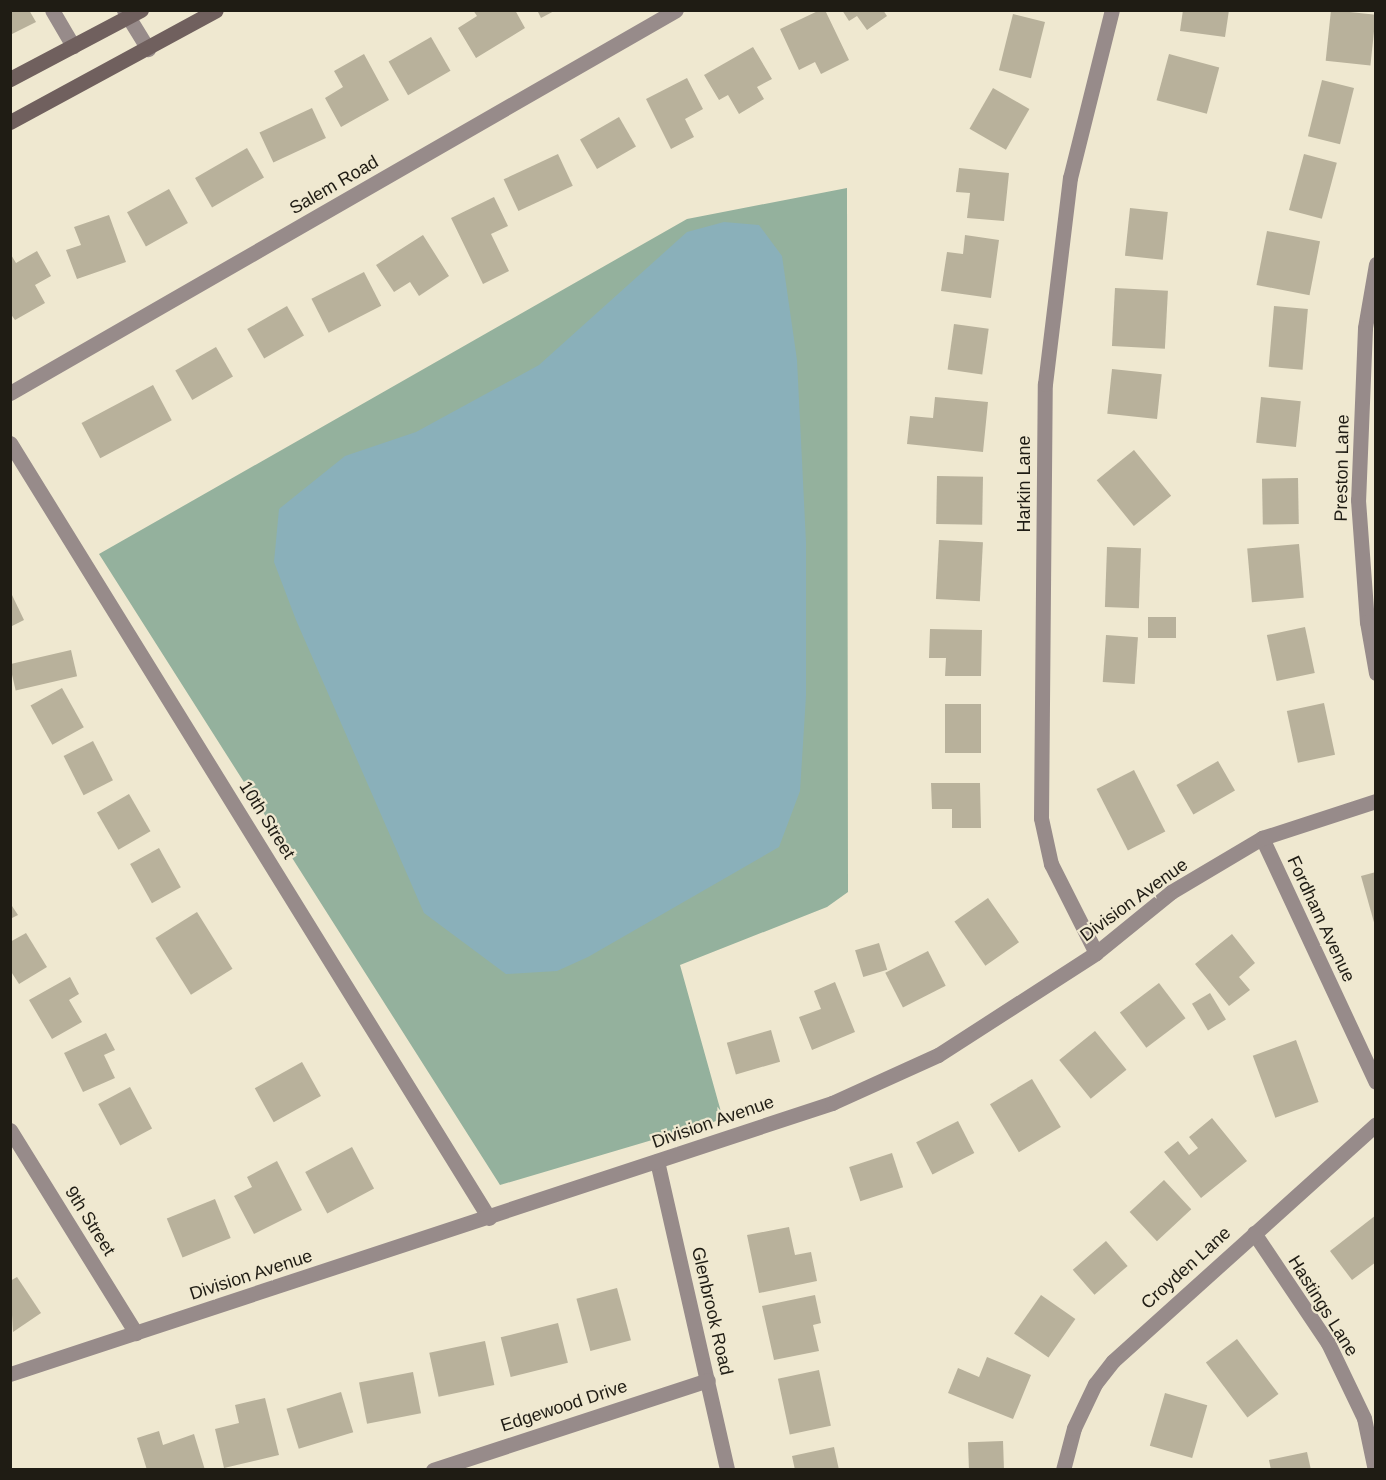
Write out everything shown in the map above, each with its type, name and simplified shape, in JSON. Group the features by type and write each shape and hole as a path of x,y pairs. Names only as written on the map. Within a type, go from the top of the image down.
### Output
{"main road":[{"path":"10,122 216,10"},
{"path":"10,79 131,13"}],"street":[{"path":"52,10 73,46"},
{"name":"Salem Road","path":"10,393 676,10"},
{"name":"Harkin Lane","path":"1095,953 1051,864 1041,818 1045,384 1070,178 1112,10"},
{"path":"131,13 148,49"},
{"name":"Preston Lane","path":"1376,264 1365,328 1358,500 1366,622 1376,673"},
{"name":"10th Street","path":"10,443 489,1218"},
{"name":"Division Avenue","path":"10,1374 489,1218 832,1103 938,1055 1095,953 1171,892 1262,838 1376,801"},
{"name":"Fordham Avenue","path":"1262,838 1376,1082"},
{"name":"Croyden Lane","path":"1063,1470 1074,1428 1095,1384 1113,1361 1376,1124"},
{"name":"9th Street","path":"10,1130 136,1333"},
{"name":"Glenbrook Road","path":"657,1161 727,1470"},
{"name":"Hastings Lane","path":"1254,1233 1328,1343 1364,1418 1375,1470"},
{"name":"Edgewood Drive","path":"433,1470 708,1380"}],"green space":[{"path":"847,188 848,892 827,907 680,965 723,1119 500,1185 99,554 687,219"}],"water":[{"path":"724,222 759,225 782,256 797,360 806,542 806,696 800,791 779,847 588,957 557,971 506,974 424,913 296,620 274,562 279,509 345,456 416,432 539,365 687,232"}],"building":[{"path":"10,10 29,10 36,22 10,35"},
{"path":"473,10 515,10 525,28 476,58 458,28 477,16"},
{"path":"537,10 556,10 541,18"},
{"path":"820,10 825,10 849,60 821,74 815,62 799,70 780,29"},
{"path":"842,10 883,10 887,16 867,30 857,16 849,21"},
{"path":"1183,10 1229,10 1225,37 1180,31"},
{"path":"1331,10 1376,15 1370,65 1326,61"},
{"path":"1013,14 1045,22 1031,78 999,70"},
{"path":"431,37 450,71 408,95 389,62"},
{"path":"753,47 772,79 757,87 764,99 739,114 728,95 719,100 704,75"},
{"path":"364,54 389,100 341,127 325,98 343,87 334,71"},
{"path":"1169,54 1219,67 1207,114 1157,100"},
{"path":"687,78 703,109 685,119 694,137 671,149 646,99"},
{"path":"1322,80 1354,88 1340,144 1308,136"},
{"path":"993,88 1029,109 1006,150 970,129"},
{"path":"312,108 326,138 273,162 259,133"},
{"path":"619,117 636,146 597,169 580,140"},
{"path":"247,148 264,177 212,207 195,178"},
{"path":"558,154 573,186 518,211 504,179"},
{"path":"1304,154 1337,163 1322,219 1289,210"},
{"path":"959,168 1009,173 1004,221 967,218 970,193 956,192"},
{"path":"169,189 188,223 146,246 127,212"},
{"path":"494,197 508,226 491,234 509,271 483,284 451,218"},
{"path":"1130,208 1168,212 1163,260 1125,256"},
{"path":"109,215 126,262 77,279 66,250 81,245 74,227"},
{"path":"1267,231 1320,241 1310,295 1257,285"},
{"path":"423,235 449,276 419,296 410,282 394,292 376,265"},
{"path":"965,235 999,240 991,298 941,291 947,252 963,254"},
{"path":"37,251 51,276 35,285 45,303 15,320 10,313 10,253 16,263"},
{"path":"364,272 381,306 329,333 311,299"},
{"path":"1115,288 1168,291 1165,349 1112,346"},
{"path":"287,306 304,335 264,358 247,329"},
{"path":"1274,306 1308,309 1303,370 1269,367"},
{"path":"954,324 989,329 982,374 948,370"},
{"path":"216,347 233,376 192,400 175,370"},
{"path":"1112,369 1162,374 1157,419 1107,414"},
{"path":"153,385 172,420 100,458 81,423"},
{"path":"935,397 988,402 983,452 907,444 910,416 933,418"},
{"path":"1261,397 1301,401 1296,447 1256,443"},
{"path":"1134,450 1171,496 1134,526 1097,480"},
{"path":"937,476 983,477 982,525 936,524"},
{"path":"1298,478 1299,524 1263,525 1262,479"},
{"path":"939,540 983,542 980,601 936,599"},
{"path":"1299,544 1304,598 1252,602 1247,549"},
{"path":"1107,547 1141,548 1139,608 1105,607"},
{"path":"12,595 24,620 10,627 10,596"},
{"path":"1148,617 1176,617 1176,638 1148,638"},
{"path":"1305,627 1315,673 1277,681 1267,635"},
{"path":"930,629 982,630 981,676 945,676 946,658 929,658"},
{"path":"1106,635 1138,637 1135,684 1103,682"},
{"path":"71,650 77,676 16,690 10,664"},
{"path":"62,688 84,727 52,745 31,705"},
{"path":"1324,703 1335,755 1298,763 1287,711"},
{"path":"945,704 981,704 981,753 945,753"},
{"path":"93,741 113,780 84,795 64,756"},
{"path":"1218,761 1235,790 1193,814 1176,785"},
{"path":"1134,770 1165,831 1128,851 1097,789"},
{"path":"931,783 980,783 981,828 952,828 952,809 932,809"},
{"path":"129,794 150,831 118,850 97,812"},
{"path":"159,848 181,887 152,903 130,864"},
{"path":"1376,872 1376,926 1375,926 1361,876"},
{"path":"988,898 1019,942 985,966 954,922"},
{"path":"10,903 18,915 10,919"},
{"path":"197,912 233,969 191,995 155,938"},
{"path":"26,933 47,967 19,984 10,970 10,942"},
{"path":"1232,934 1255,963 1239,977 1250,990 1229,1006 1195,964"},
{"path":"879,943 887,970 863,977 855,950"},
{"path":"928,951 946,986 903,1008 885,973"},
{"path":"70,977 79,994 69,1000 82,1022 52,1039 29,1000"},
{"path":"835,982 855,1032 812,1050 799,1017 821,1009 814,991"},
{"path":"1159,983 1185,1018 1146,1048 1120,1012"},
{"path":"1210,993 1226,1020 1208,1030 1192,1004"},
{"path":"771,1030 780,1062 736,1074 727,1043"},
{"path":"1095,1031 1126,1070 1091,1099 1059,1060"},
{"path":"106,1033 115,1050 104,1055 115,1078 83,1092 64,1053"},
{"path":"1296,1040 1319,1102 1275,1118 1253,1056"},
{"path":"302,1062 321,1096 274,1122 255,1088"},
{"path":"1032,1079 1061,1127 1019,1152 990,1104"},
{"path":"130,1087 152,1128 120,1145 98,1104"},
{"path":"1212,1118 1247,1161 1201,1198 1164,1152 1178,1141 1189,1155 1198,1148 1189,1137"},
{"path":"958,1121 974,1153 932,1174 916,1142"},
{"path":"352,1147 374,1188 327,1213 305,1172"},
{"path":"892,1153 903,1187 860,1201 849,1167"},
{"path":"277,1161 302,1210 254,1234 234,1196 252,1187 247,1177"},
{"path":"1164,1180 1191,1209 1157,1241 1130,1212"},
{"path":"215,1199 231,1238 183,1257 167,1218"},
{"path":"1376,1215 1376,1262 1352,1280 1330,1251"},
{"path":"789,1227 795,1255 811,1252 817,1281 759,1293 747,1235"},
{"path":"1106,1241 1128,1266 1094,1295 1073,1270"},
{"path":"17,1277 41,1313 13,1332 10,1281"},
{"path":"617,1288 631,1340 590,1351 576,1299"},
{"path":"815,1295 821,1323 813,1325 819,1351 774,1360 762,1306"},
{"path":"1041,1295 1075,1319 1048,1358 1014,1334"},
{"path":"558,1323 568,1363 511,1377 501,1337"},
{"path":"1237,1339 1279,1394 1247,1418 1206,1362"},
{"path":"485,1341 494,1385 439,1397 429,1353"},
{"path":"987,1357 1031,1375 1013,1419 948,1393 958,1368 979,1377"},
{"path":"819,1370 831,1426 790,1434 778,1379"},
{"path":"413,1372 421,1413 367,1424 359,1382"},
{"path":"341,1392 353,1432 299,1449 286,1409"},
{"path":"1165,1393 1207,1405 1192,1458 1150,1446"},
{"path":"265,1398 279,1455 224,1468 215,1429 239,1423 235,1405"},
{"path":"159,1431 163,1445 194,1434 205,1470 147,1470 137,1438"},
{"path":"1003,1441 1004,1470 969,1470 968,1442"},
{"path":"834,1447 839,1470 795,1470 792,1456"},
{"path":"1307,1452 1311,1470 1271,1470 1269,1460"}]}
